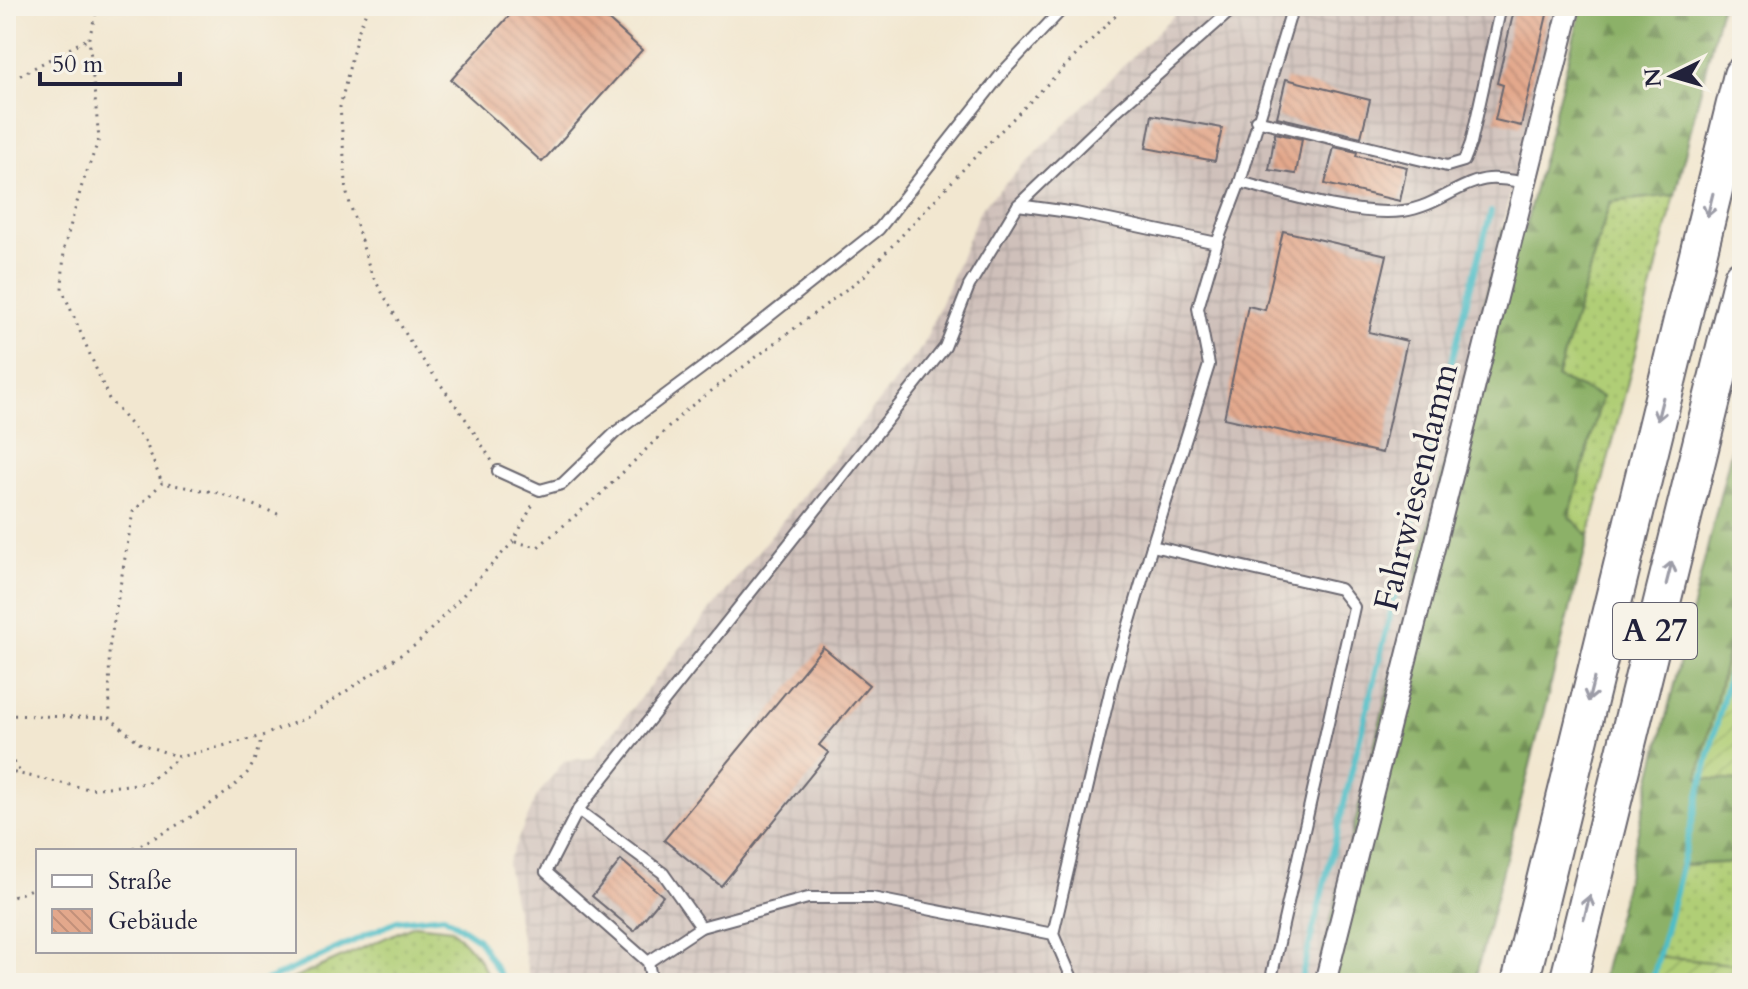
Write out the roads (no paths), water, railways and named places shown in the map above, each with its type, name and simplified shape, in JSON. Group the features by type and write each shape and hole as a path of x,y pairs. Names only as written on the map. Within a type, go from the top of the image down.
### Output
{"highway":[{"name":"A 27","path":"1520,983 1742,75"},
{"name":"A 27","path":"1568,983 1742,278"}],"street":[{"name":"Fahrwiesendamm","path":"1325,983 1570,6"}],"lane":[{"path":"498,471 540,490 562,484 616,432 879,229 1003,72 1065,6"},
{"path":"652,983 648,962 546,872 578,810 945,347 969,286 1018,205 1115,112 1236,6"},
{"path":"1074,983 1053,934 1113,679 1209,365 1198,308 1293,6"},
{"path":"1256,120 1447,166 1464,161 1471,143 1501,6"},
{"path":"1240,182 1348,208 1401,212 1431,205 1474,183 1489,179 1526,183"},
{"path":"1018,205 1076,213 1217,243"},
{"path":"1152,546 1340,589 1354,607 1270,983"},
{"path":"578,810 663,873 701,927"},
{"path":"648,962 701,927 808,898 872,898 1053,934"}],"waterway":[{"path":"1300,983 1491,212"},
{"path":"1652,983 1742,623"},
{"path":"262,983 397,921 444,916 478,939 505,983"}]}
